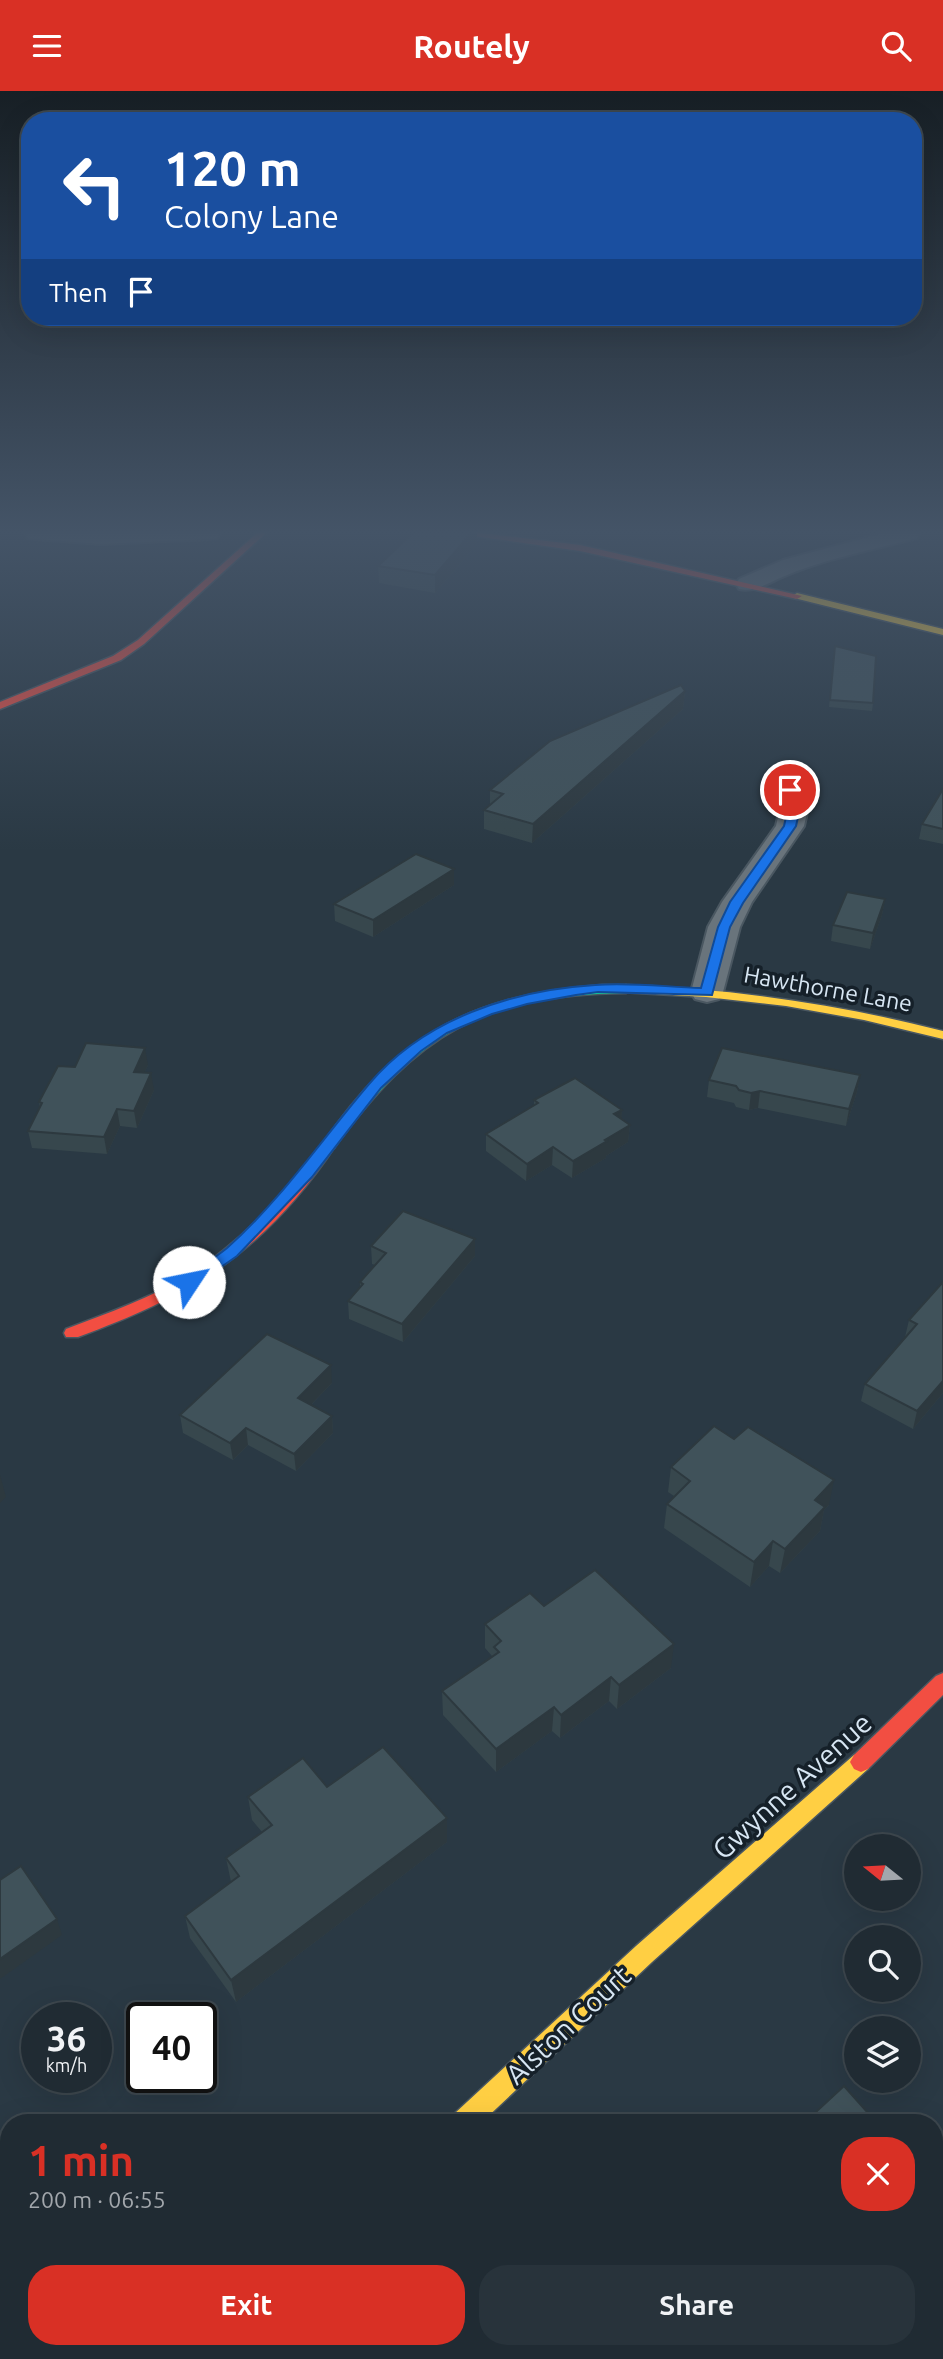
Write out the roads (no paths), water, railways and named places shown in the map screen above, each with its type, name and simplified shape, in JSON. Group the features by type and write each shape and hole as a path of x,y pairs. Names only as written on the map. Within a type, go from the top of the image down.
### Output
{"street":[{"path":"0,706 117,657 145,639"},
{"path":"707,992 724,927 737,902 790,826 794,808 790,790"},
{"name":"Hawthorne Lane","path":"72,1333 156,1299 189,1282 232,1252 306,1174 375,1085 416,1048 442,1030 500,1007 598,988 707,992 785,1001 851,1013 943,1035"},
{"name":"Gwynne Avenue","path":"675,1927 853,1769 943,1682"},
{"name":"Alston Court","path":"473,2114 675,1927"}]}
